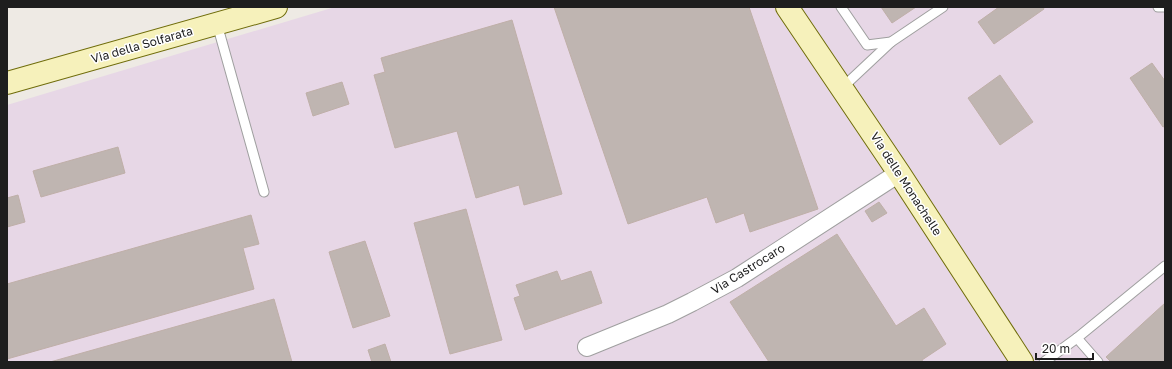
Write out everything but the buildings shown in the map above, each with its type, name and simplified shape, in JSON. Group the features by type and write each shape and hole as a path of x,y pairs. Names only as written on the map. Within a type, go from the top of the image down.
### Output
{"street":[{"name":"Via della Solfarata","path":"7,83 276,7"},
{"name":"Via delle Monachelle","path":"788,7 899,173 1022,362"},
{"name":"Via Castrocaro","path":"587,347 649,322 692,302 737,278 899,173"}],"lane":[{"path":"840,7 867,45 890,42"},
{"path":"842,88 890,42 943,7"},
{"path":"1158,7 1165,7"},
{"path":"217,24 264,192"},
{"path":"1044,362 1077,338 1165,266"},
{"path":"1077,338 1098,362"}],"shaded area":[{"path":"335,7 1165,7 1165,362 7,362 7,105"}]}
